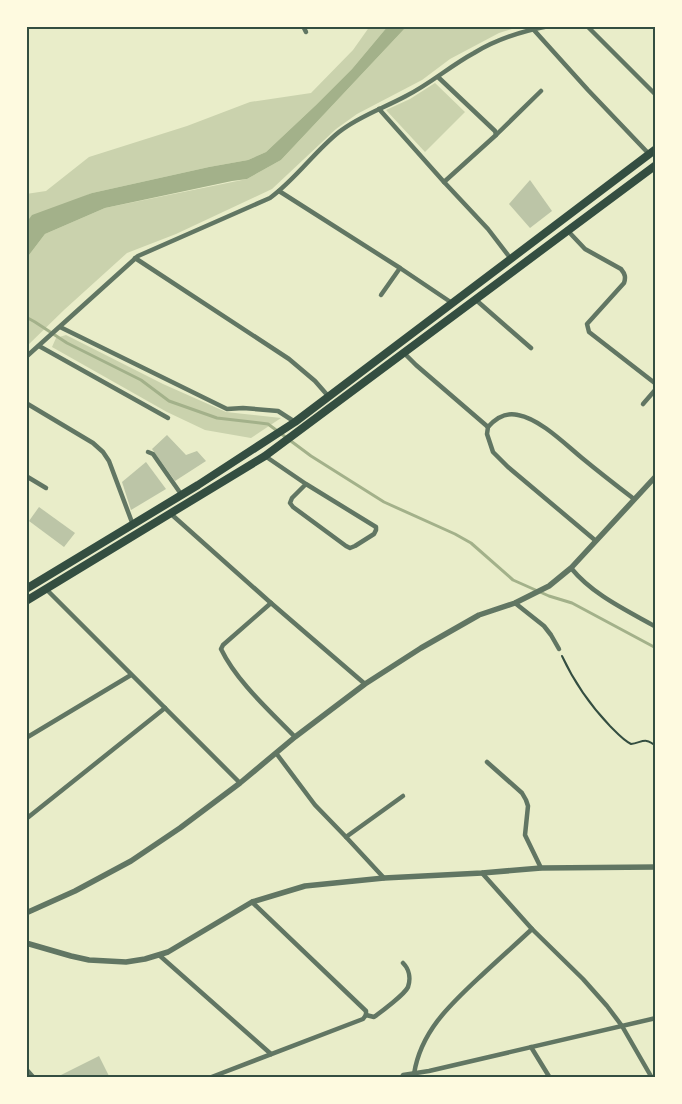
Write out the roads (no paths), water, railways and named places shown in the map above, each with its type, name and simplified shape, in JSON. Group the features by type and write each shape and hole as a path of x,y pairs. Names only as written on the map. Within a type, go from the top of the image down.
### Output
{"main road":[{"path":"26,589 133,525 295,422 652,152"},
{"path":"26,600 268,454 656,165"}],"street":[{"path":"303,26 306,32"},
{"path":"26,357 135,258 270,198 340,131 407,96 489,45 533,29 549,26"},
{"path":"587,26 656,95"},
{"path":"533,29 588,90 652,152"},
{"path":"438,77 495,131 496,136"},
{"path":"444,182 496,136 541,91"},
{"path":"379,109 488,229 511,259"},
{"path":"279,191 452,303"},
{"path":"568,231 585,249 621,269 626,278 624,283 587,324 589,332 656,384"},
{"path":"135,258 289,359 315,381 328,397"},
{"path":"380,295 400,268"},
{"path":"476,300 531,348"},
{"path":"58,328 227,409 243,408 278,411 295,422"},
{"path":"39,346 168,418"},
{"path":"404,353 488,427"},
{"path":"643,404 656,389"},
{"path":"26,403 93,443 103,452 109,461 133,525"},
{"path":"596,541 508,467 493,452 487,434 488,427 498,417 508,414 518,415 538,422 634,499"},
{"path":"148,452 153,454 181,494"},
{"path":"268,454 306,484 376,527 374,534 350,548 293,508 290,503 292,498 306,484"},
{"path":"26,476 46,488"},
{"path":"26,913 75,891 131,861 180,828 240,783 365,684 421,648 479,615 523,599 549,586 571,568 656,476"},
{"path":"171,514 365,684"},
{"path":"571,568 595,592 656,628"},
{"path":"46,588 240,783"},
{"path":"515,602 542,624 559,649"},
{"path":"271,603 223,645 221,650 249,689 296,737"},
{"path":"26,738 131,675"},
{"path":"26,819 165,708"},
{"path":"276,753 315,805 384,878"},
{"path":"487,762 522,793 526,800 528,806 525,835 542,868"},
{"path":"346,836 403,796"},
{"path":"26,943 89,960 126,962 145,960 168,952 252,902 305,886 384,878 482,874 542,868 656,867"},
{"path":"482,874 532,929 583,979 607,1006 622,1026 652,1078"},
{"path":"252,902 366,1011 366,1015"},
{"path":"414,1074 420,1049 434,1025 459,996 532,929"},
{"path":"159,955 271,1054"},
{"path":"366,1015 374,1017 408,988 409,974 403,963"},
{"path":"209,1078 363,1019 366,1015"},
{"path":"404,1076 656,1018"},
{"path":"531,1047 550,1078"},
{"path":"27,1072 34,1078"}],"waterway":[{"path":"26,317 67,343 141,380 169,401 217,418 268,424 311,456 384,502 471,543 513,580 549,596 572,603 656,648"}]}
